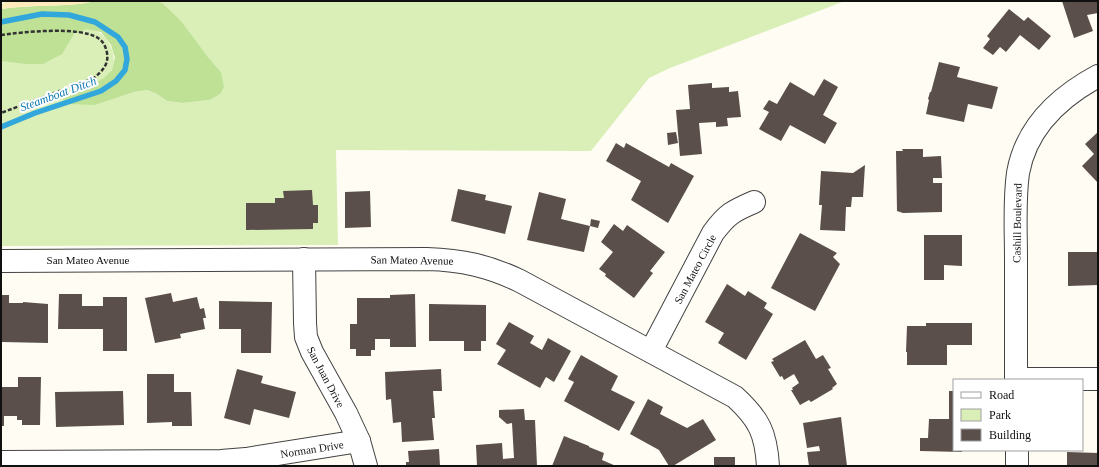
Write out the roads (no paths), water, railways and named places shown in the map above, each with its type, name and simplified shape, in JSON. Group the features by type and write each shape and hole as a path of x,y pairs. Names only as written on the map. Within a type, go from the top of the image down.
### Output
{"street":[{"name":"Cashill Boulevard","path":"1016,379 1016,192 1021,160 1029,142 1048,113 1060,101 1098,76"},
{"name":"San Mateo Circle","path":"651,351 720,224 735,210 754,202"},
{"name":"San Mateo Avenue","path":"1,261 304,259 453,260 477,265 504,273 520,280 735,397 748,409 759,424 764,437 768,466"},
{"name":"San Juan Drive","path":"304,259 304,323 306,337 312,352 346,413 359,441 366,466"},
{"path":"1083,379 1098,379"},
{"name":"Norman Drive","path":"1,462 194,461 246,459 359,441"},
{"path":"1017,451 1017,466"}],"waterway":[{"name":"Steamboat Ditch","path":"1,22 42,14 69,15 95,22 118,37 125,47 127,59 125,70 116,81 101,91 35,113 1,127"}]}
